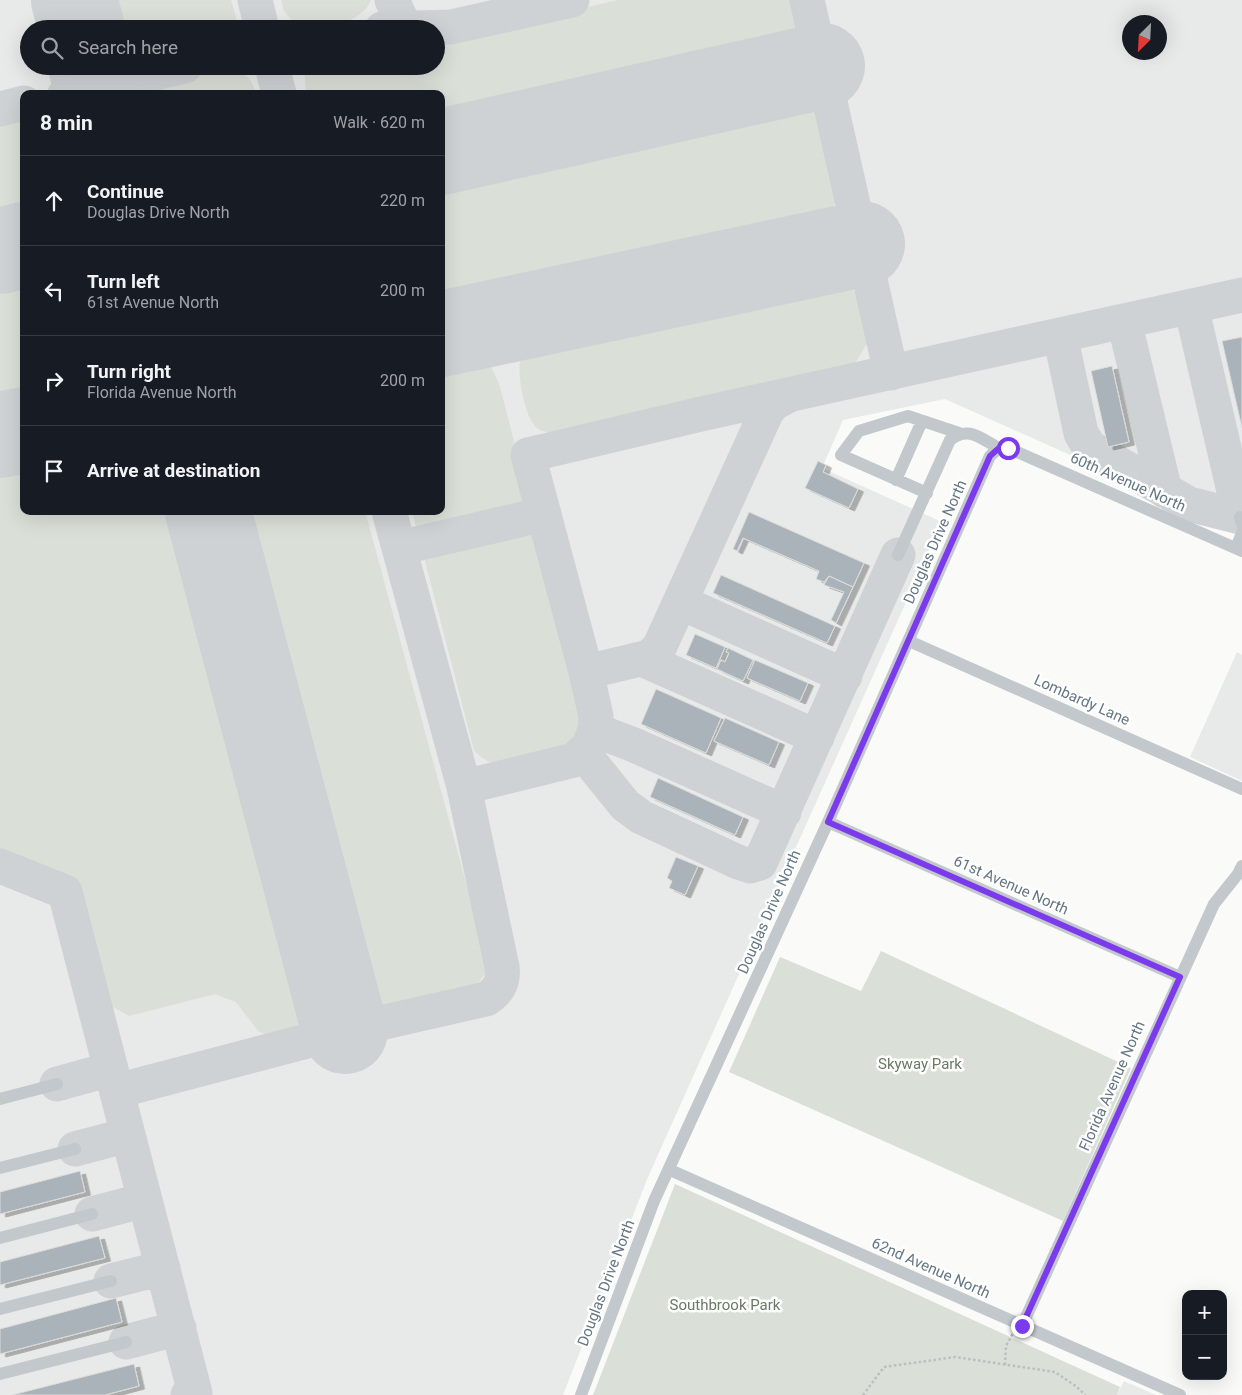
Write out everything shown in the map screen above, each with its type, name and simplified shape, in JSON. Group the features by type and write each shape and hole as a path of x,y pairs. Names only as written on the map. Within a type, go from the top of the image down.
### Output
{"street":[{"name":"60th Avenue North","path":"896,480 841,456 843,449 859,431 908,416 959,433 967,432 999,448 1008,448 1239,549"},
{"path":"922,421 896,480 926,493"},
{"path":"898,555 950,440 959,433"},
{"name":"Douglas Drive North","path":"581,1395 654,1201 670,1170 828,822 990,456 999,448"},
{"path":"1239,549 1242,533"},
{"name":"Lombardy Lane","path":"909,641 1242,790"},
{"name":"61st Avenue North","path":"828,822 1180,977"},
{"name":"Florida Avenue North","path":"1022,1326 1214,904 1238,874 1242,866"},
{"path":"0,1099 57,1084"},
{"path":"0,1168 75,1149"},
{"name":"62nd Avenue North","path":"670,1170 1175,1394"},
{"path":"0,1238 92,1214"},
{"path":"0,1309 111,1281"},
{"path":"0,1374 126,1342"}],"path":[{"path":"1005,1365 1006,1346 1014,1333 1022,1326"},
{"path":"863,1395 884,1367 955,1357 1055,1372 1078,1387 1085,1395"}],"shaded area":[{"path":"0,0 1242,0 1242,532 945,399 843,420 822,468 942,522 648,1177 563,1395 0,1395"},
{"path":"1237,652 1242,655 1242,781 1190,757"},
{"path":"1124,1381 1156,1395 1117,1395"}],"green space":[{"path":"99,0 231,0 236,17 236,20 104,20"},
{"path":"281,0 371,0 366,8 349,20 292,20 284,11"},
{"path":"618,0 798,0 840,196 819,228 811,231 445,315 445,90 306,90 305,75 445,75 445,39"},
{"path":"200,75 245,75 250,80 254,90 142,90"},
{"path":"20,117 20,413 0,417 0,121"},
{"path":"828,274 863,297 873,334 852,368 556,433 546,432 537,428 528,414 520,380 520,359 522,352 531,344"},
{"path":"469,356 481,359 493,370 500,387 586,720 580,738 575,745 557,752 533,758 493,763 485,760 474,750 413,515 445,515 445,362"},
{"path":"20,459 20,515 182,515 314,1008 306,1029 273,1038 258,1031 236,1002 215,994 129,1016 110,1005 81,899 53,876 0,854 0,464"},
{"path":"234,515 366,515 481,938 486,964 485,974 478,983 466,992 386,1009 364,998"},
{"name":"Skyway Park","path":"881,951 1131,1068 1063,1221 729,1072 780,957 861,991"},
{"name":"Southbrook Park","path":"675,1184 1120,1387 1117,1395 593,1395"}],"building":[{"path":"1242,337 1242,428 1222,341"},
{"path":"1112,366 1129,442 1108,447 1091,371"},
{"path":"818,461 826,465 823,472 858,489 849,508 805,488"},
{"path":"749,512 864,563 853,587 829,576 824,582 816,579 819,571 743,538 737,551 733,549"},
{"path":"721,575 835,626 827,643 713,593"},
{"path":"829,576 853,587 836,623 831,620 844,592 824,585"},
{"path":"695,634 725,647 716,668 686,655"},
{"path":"728,648 753,660 743,681 717,669 721,660 725,662 729,653 726,652"},
{"path":"755,660 808,683 800,701 747,678"},
{"path":"656,689 721,718 706,753 641,724"},
{"path":"725,718 779,742 769,765 714,741"},
{"path":"658,778 743,817 735,835 650,797"},
{"path":"676,857 698,866 685,895 669,888 672,881 667,878"},
{"path":"80,1171 85,1192 0,1214 0,1192"},
{"path":"99,1236 105,1258 0,1285 0,1262"},
{"path":"116,1298 122,1322 0,1354 0,1329"},
{"path":"134,1364 139,1386 105,1395 12,1395"}],"taxiway":[{"path":"255,0 260,20"},
{"path":"392,0 401,20"},
{"path":"445,27 572,0"},
{"path":"807,0 891,373"},
{"path":"82,90 146,75"},
{"path":"274,75 278,90"},
{"path":"0,109 20,104"},
{"path":"464,787 574,760 589,746 595,730 596,716 586,672 528,455 701,414 1242,295"},
{"path":"1060,335 1081,433 1089,447 1189,504 1240,517 1191,306"},
{"path":"1124,321 1165,491"},
{"path":"586,672 649,657 659,648 767,411 774,403 787,396"},
{"path":"399,548 544,514"},
{"path":"117,1091 345,1031 486,999 500,986 502,967 464,787 390,515"},
{"path":"583,753 625,805 641,817 738,862 750,866 760,863 898,555"},
{"path":"680,602 845,676"},
{"path":"642,659 817,737"},
{"path":"595,730 634,745 784,812"},
{"path":"0,866 65,892 195,1393 188,1395"},
{"path":"57,1084 111,1069"},
{"path":"75,1149 128,1135"},
{"path":"92,1214 145,1200"},
{"path":"111,1281 163,1268"},
{"path":"126,1342 179,1328"}],"runway":[{"path":"74,0 80,20"},
{"path":"445,151 822,66"},
{"path":"94,75 98,90"},
{"path":"445,333 862,244"},
{"path":"0,251 20,246"},
{"path":"0,435 20,431"},
{"path":"209,515 345,1031"}],"route":[{"path":"1008,448 999,448 990,456 828,822 1180,977 1022,1326"}]}
